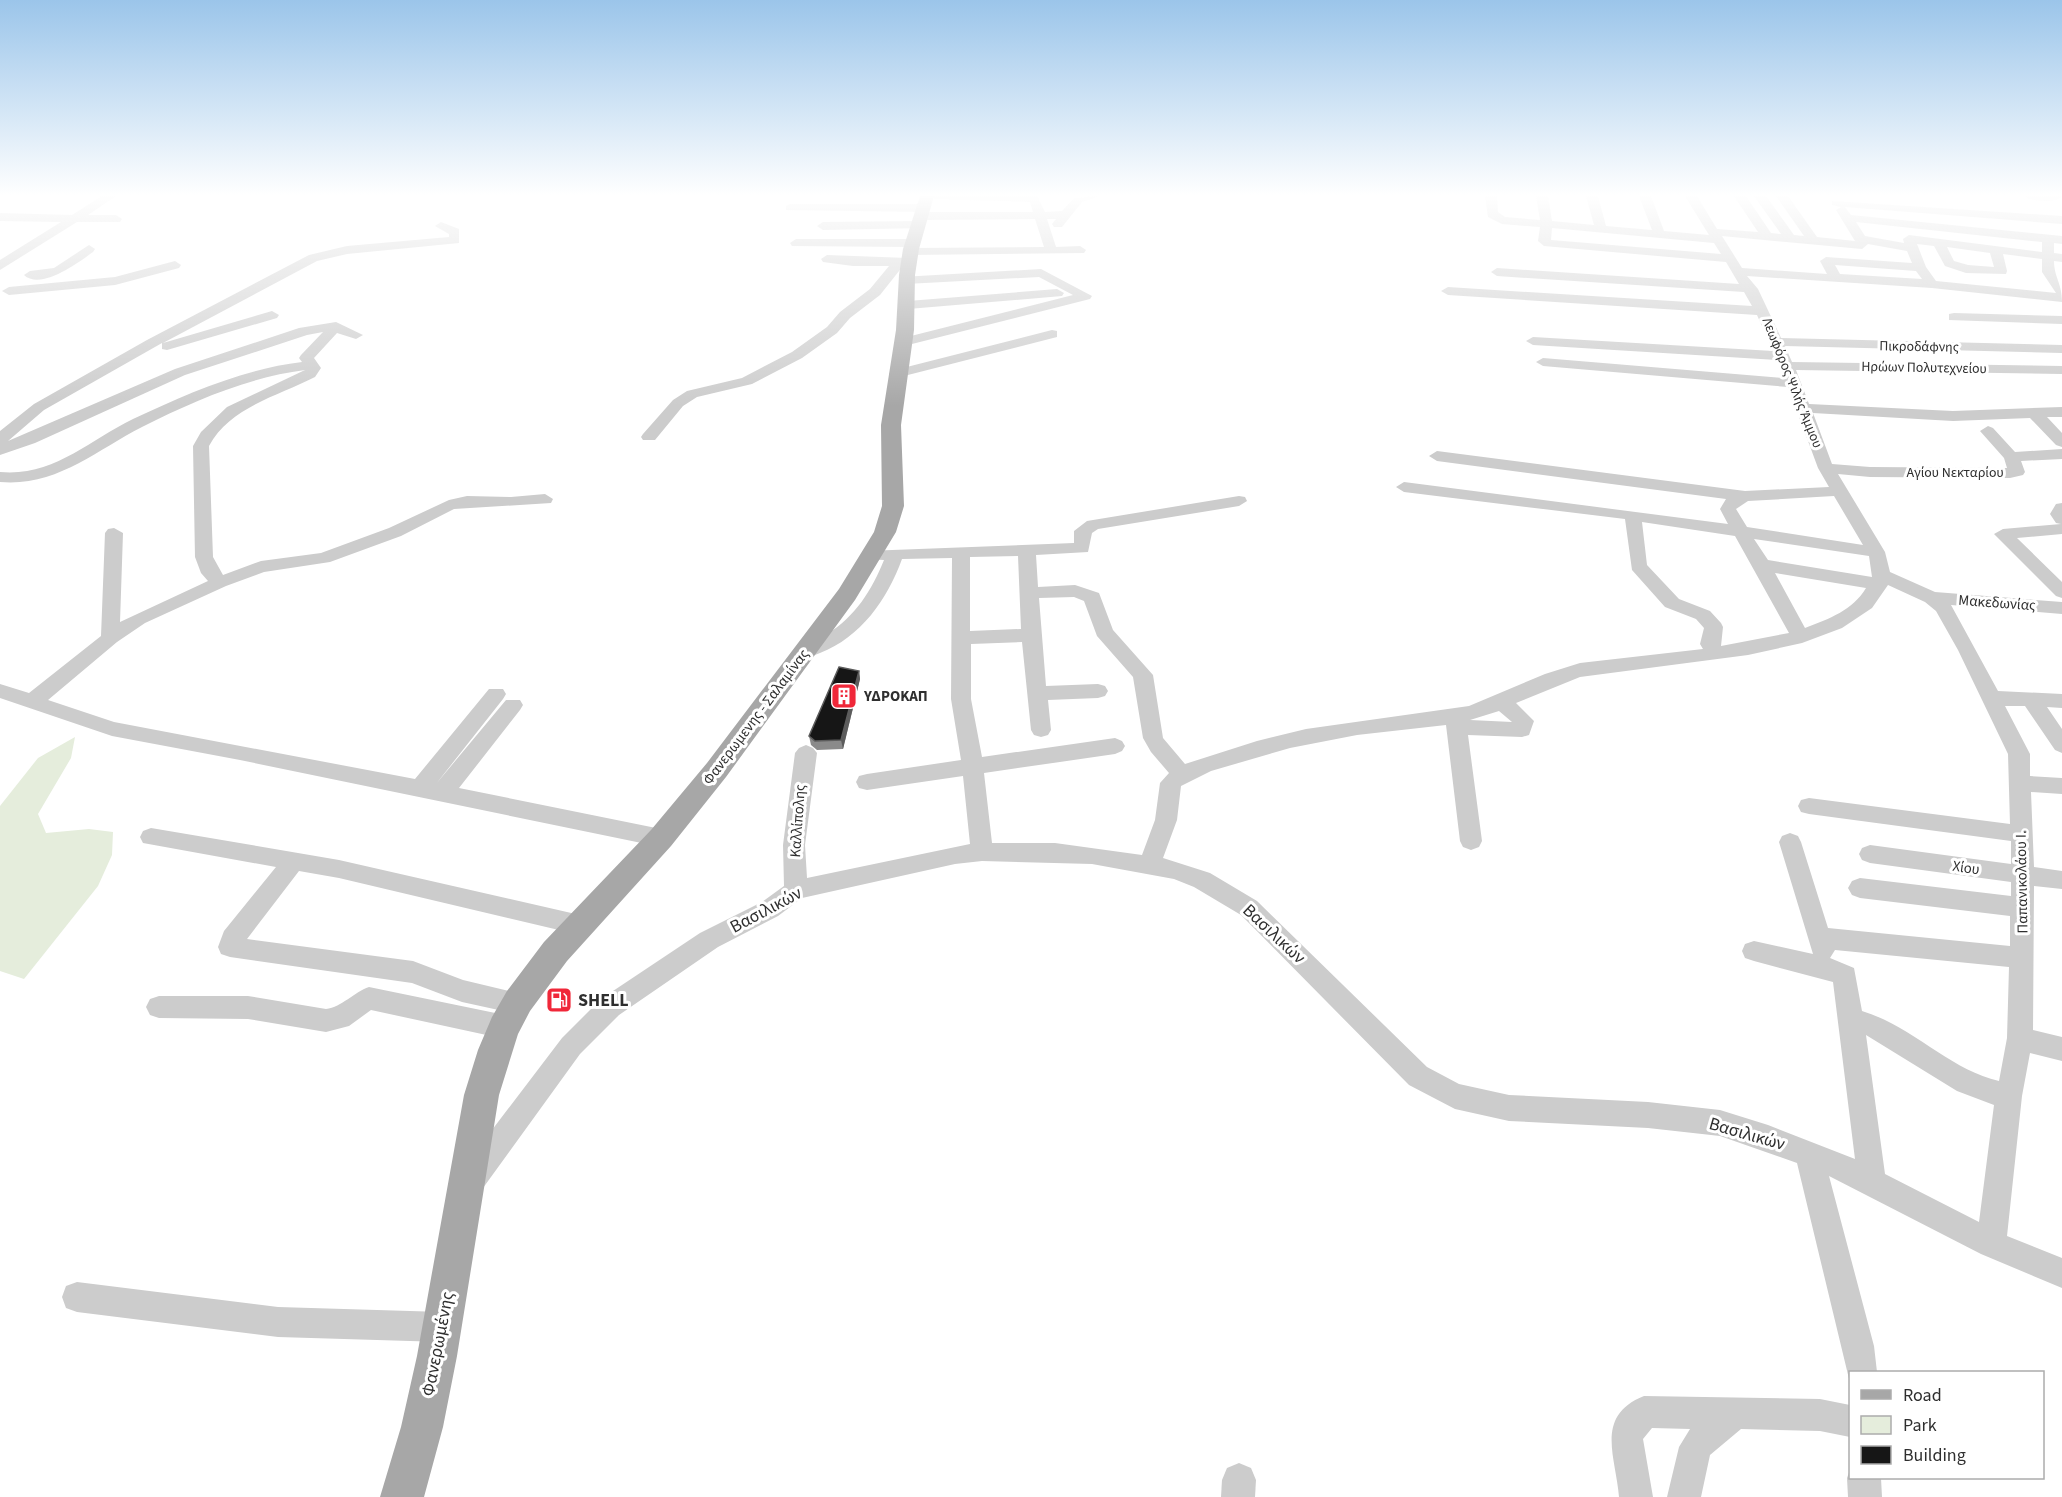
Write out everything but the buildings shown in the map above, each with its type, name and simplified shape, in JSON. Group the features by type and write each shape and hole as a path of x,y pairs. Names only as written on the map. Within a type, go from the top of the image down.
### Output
{"main road":[{"name":"Φανερωμενης - Σαλαμίνας","path":"465,1189 492,1056 517,1003 580,926 661,838 720,768 844,598 883,555 895,497 891,426 896,374 904,342 913,266"},
{"name":"Φανερωμένης","path":"402,1497 426,1407 443,1327 465,1189"}],"street":[{"path":"65,266 58,271 10,277 5,295 133,277 172,266"},
{"path":"298,266 138,352 22,419 0,442 0,450 29,440 180,372 304,331 336,326 356,335"},
{"path":"649,437 678,403 692,394 747,381 797,355 832,330 845,315 875,292 896,266"},
{"path":"949,266 964,277 974,289"},
{"path":"976,266 1043,294 1075,291"},
{"name":"Λεωφόρος Ψιλής Άμμου","path":"1737,266 1782,355 1826,468 1876,552 1880,579"},
{"path":"1744,266 1836,278 1932,284 2062,298"},
{"path":"1829,266 1836,278"},
{"path":"1902,266 1920,267 1932,284"},
{"path":"1957,266 1966,269 2001,271 2000,266"},
{"path":"2051,266 2048,272 2062,292"},
{"path":"1497,272 1750,289"},
{"path":"904,342 1085,296 1046,274 964,277"},
{"path":"1033,309 1042,301 1048,282 1046,274"},
{"path":"1448,291 1762,311"},
{"path":"138,352 272,315"},
{"path":"1953,317 2062,320"},
{"path":"220,582 210,573 204,557 201,446 205,434 230,414 310,374 314,368 306,360 308,354 336,326"},
{"path":"896,374 1052,334"},
{"path":"1533,341 1782,355"},
{"name":"Πικροδάφνης","path":"1782,355 2062,349"},
{"name":"Ηρώων Πολυτεχνείου","path":"1782,355 2062,370"},
{"path":"1543,362 1794,383"},
{"path":"0,477 15,479 43,474 76,459 136,424 183,403 286,368 311,365"},
{"path":"1803,408 1953,416 2062,412"},
{"path":"2033,412 2062,442"},
{"path":"1988,431 2012,457"},
{"name":"Αγίου Νεκταρίου","path":"1826,468 1870,472 2010,473 2017,472 2012,457 2062,454"},
{"path":"1437,456 1483,479 1633,515 1876,552"},
{"path":"1404,487 1483,479 1745,496 1839,492"},
{"path":"1745,496 1732,502 1728,509 1800,635"},
{"path":"33,701 110,638 138,619 220,582 261,567 324,558 395,532 449,505 467,501 511,502 544,499"},
{"path":"883,555 1082,548 1083,531 1093,525 1239,501"},
{"path":"2062,508 2058,514 2062,519"},
{"path":"1633,515 1638,566 1671,603 1711,620 1714,627 1710,644 1715,653"},
{"path":"2062,529 2008,531 2003,534 2062,592"},
{"path":"110,638 114,532"},
{"path":"1027,549 1031,635 1041,730"},
{"path":"961,552 961,699 973,766 982,852"},
{"name":"Παπανικολάου Ι.","path":"1762,565 1880,579 1932,598 1943,607 2017,744 2023,876 2020,1038 2009,1096 1991,1244"},
{"path":"1456,722 1503,703 1554,678 1576,671 1715,653 1783,641 1844,621 1867,602 1880,579"},
{"path":"1029,593 1075,591 1092,597 1104,632 1143,675 1153,738 1183,775"},
{"name":"Μακεδωνίας","path":"1932,598 2062,608"},
{"path":"961,638 1031,635"},
{"path":"0,691 112,729 420,788 661,838"},
{"path":"1038,693 1098,691"},
{"path":"1992,698 2062,701"},
{"path":"420,788 505,699 443,793"},
{"path":"2030,699 2062,745"},
{"path":"1149,865 1166,820 1169,788 1174,780 1183,775 1232,756 1291,740 1456,722 1522,730 1524,721 1503,703"},
{"path":"1456,722 1471,841"},
{"path":"867,782 1115,746"},
{"name":"Καλλίπολης","path":"796,890 794,845 806,753"},
{"path":"2019,783 2062,786"},
{"path":"1809,806 2022,834"},
{"path":"151,837 294,861 414,885 580,926"},
{"path":"1790,842 1821,938 1826,967"},
{"name":"Βασιλικών","path":"465,1189 554,1066 603,1014 633,990 708,940 770,909 796,890 921,862 982,852 1055,852 1177,870 1202,880 1250,908 1419,1076 1455,1096 1509,1108 1648,1115 1720,1123 1809,1154 1872,1183 1991,1244 2062,1273"},
{"name":"Χίου","path":"1870,854 2062,880"},
{"path":"294,861 233,939 230,947 413,972 462,991 517,1003"},
{"path":"1968,901 1959,885 1962,874 1969,868"},
{"path":"1860,888 2021,907"},
{"path":"1821,938 2023,958"},
{"path":"1754,951 1826,967 1841,972 1845,976 1872,1183"},
{"path":"159,1007 262,1009 286,1016 332,1020 346,1016 360,1001 369,998 505,1027"},
{"path":"1852,1019 1872,1024 1972,1086 2009,1096"},
{"path":"2020,1038 2062,1049"},
{"path":"1809,1154 1858,1346 1861,1371"},
{"path":"77,1297 278,1322 443,1327"},
{"path":"1636,1497 1636,1479 1627,1454 1626,1434 1644,1412 1673,1415 1737,1413 1820,1415 1849,1421"},
{"path":"1684,1497 1695,1448 1708,1433 1737,1413"},
{"path":"1864,1479 1865,1497"}],"green space":[{"path":"75,737 71,758 38,814 46,833 89,829 113,832 112,855 98,886 24,979 0,971 0,806 38,758"}],"place":[{"name":"ΥΔΡΟΚΑΠ","path":"844,696"},
{"name":"SHELL","path":"559,1000"}]}
